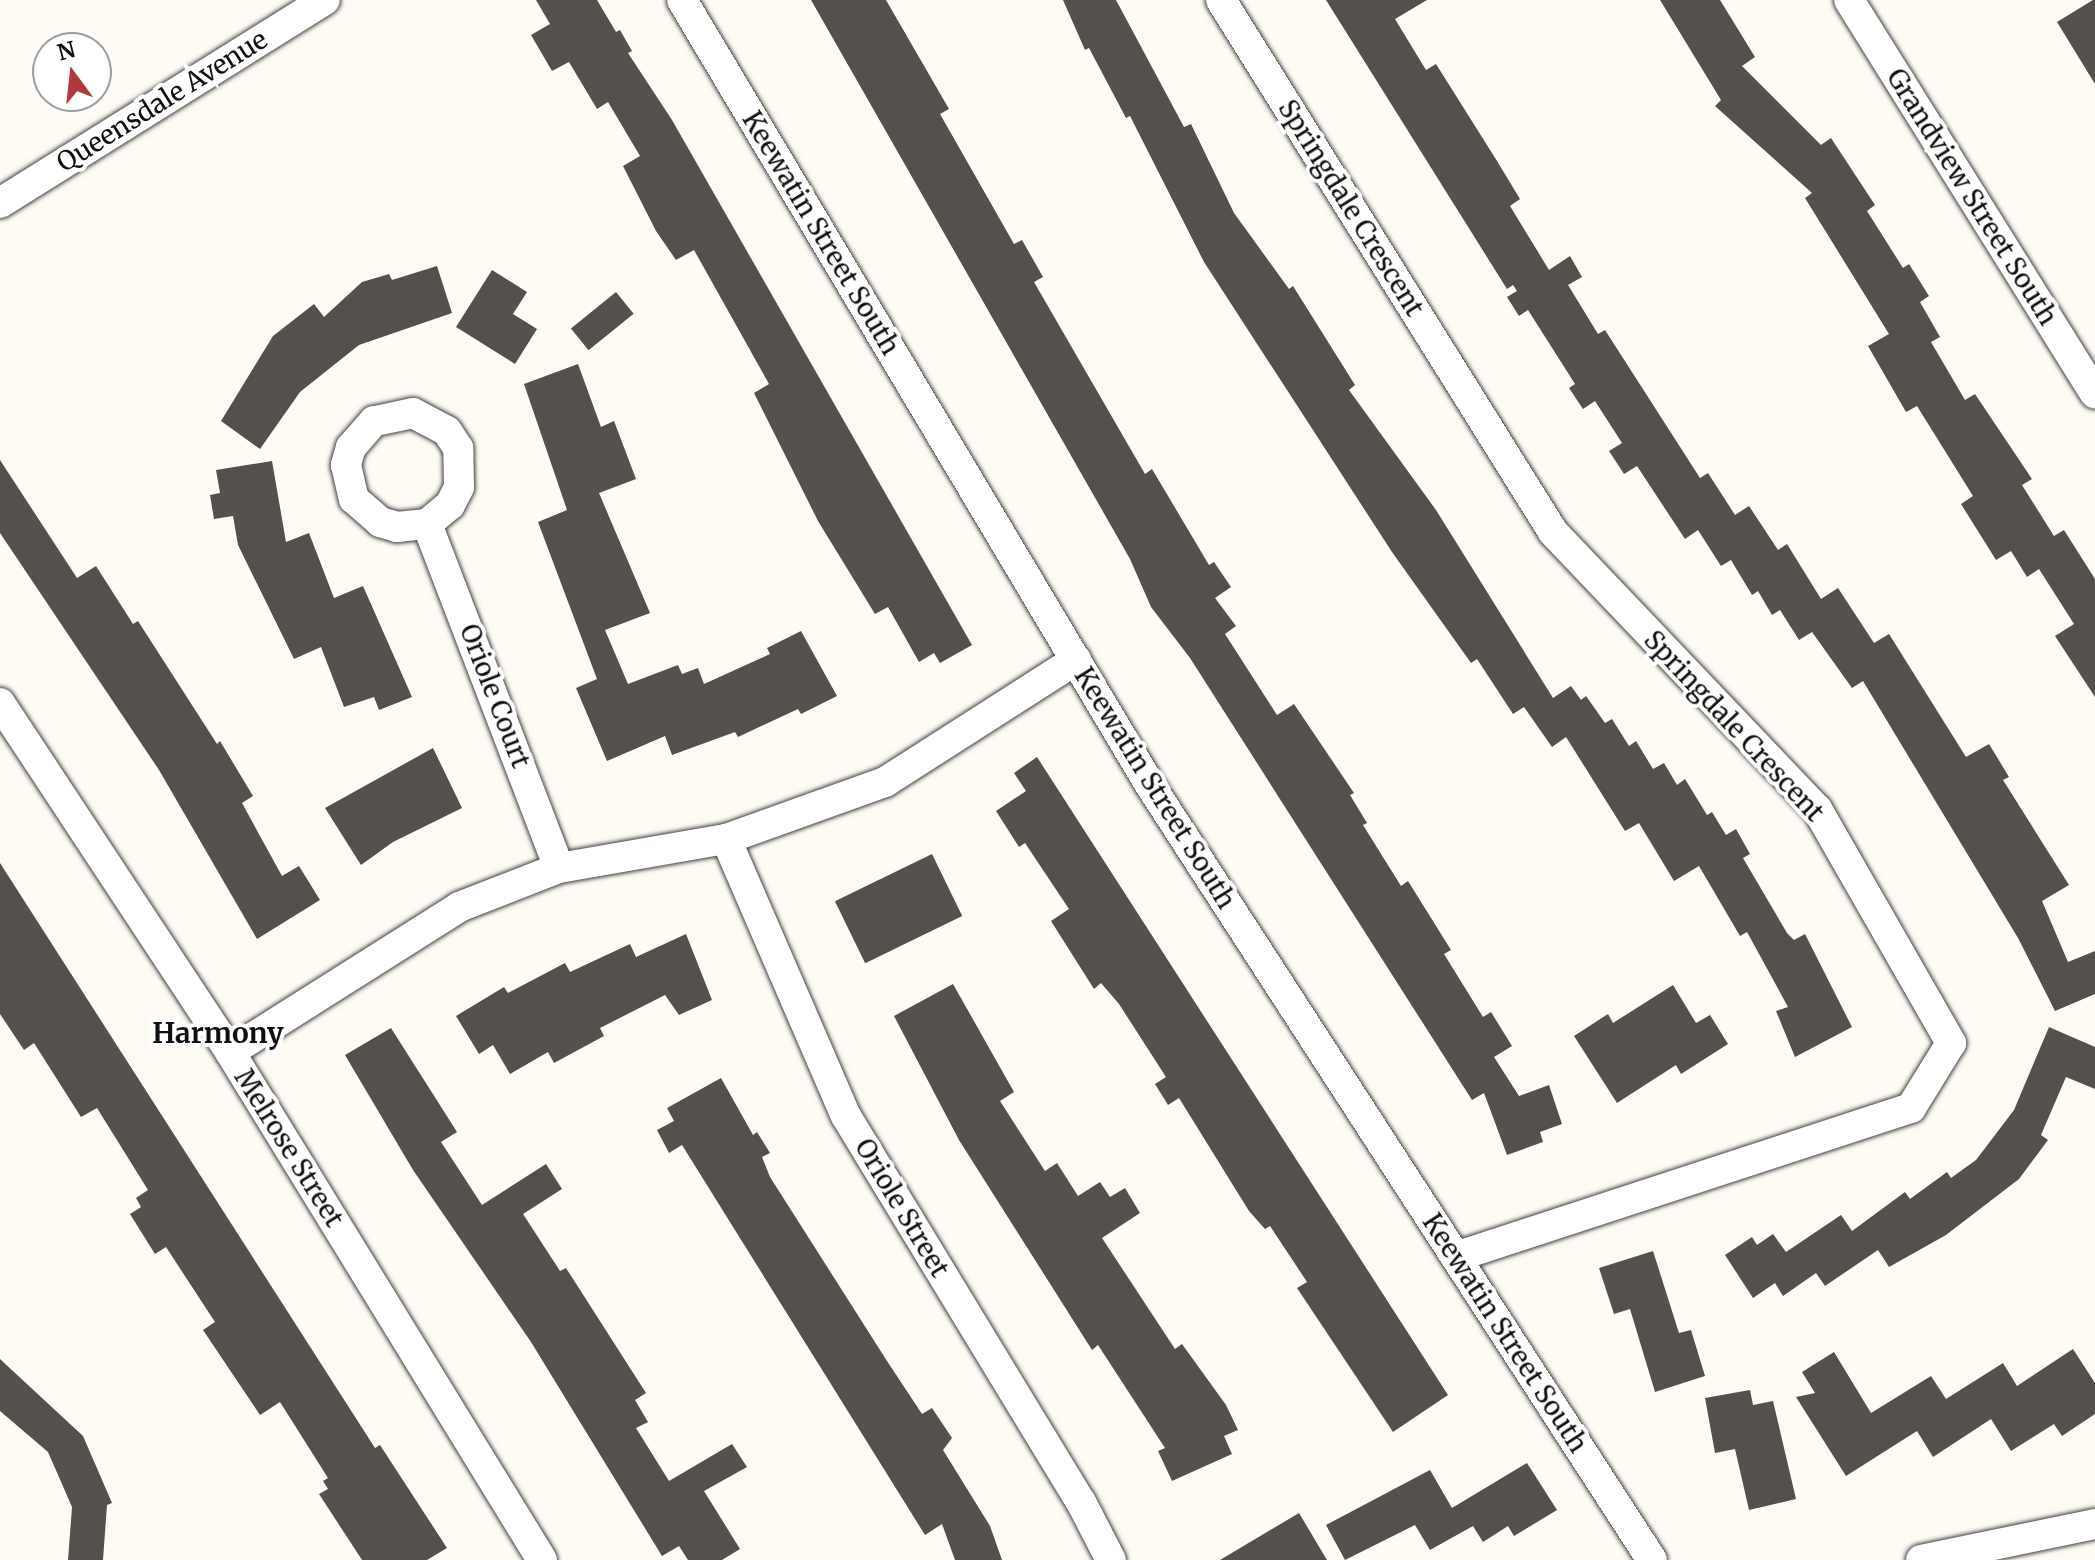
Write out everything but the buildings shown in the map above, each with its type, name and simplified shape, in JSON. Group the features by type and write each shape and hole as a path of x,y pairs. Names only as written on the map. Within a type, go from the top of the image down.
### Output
{"street":[{"name":"Queensdale Avenue","path":"0,203 325,0"},
{"name":"Keewatin Street South","path":"682,0 1150,785 1652,1560"},
{"name":"Springdale Crescent","path":"1221,0 1553,532 1817,809 1951,1043 1911,1108 1456,1257"},
{"name":"Grandview Street South","path":"1849,0 2095,394"},
{"name":"Oriole Court","path":"427,524 559,868"},
{"path":"230,1052 459,907 559,868 726,839 885,782 1076,660"},
{"name":"Melrose Street","path":"0,703 230,1052 542,1560"},
{"name":"Oriole Street","path":"726,839 846,1116 1081,1502 1111,1560"},
{"path":"1921,1560 2095,1524"}],"district":[{"name":"Harmony","path":"218,1033"}]}
